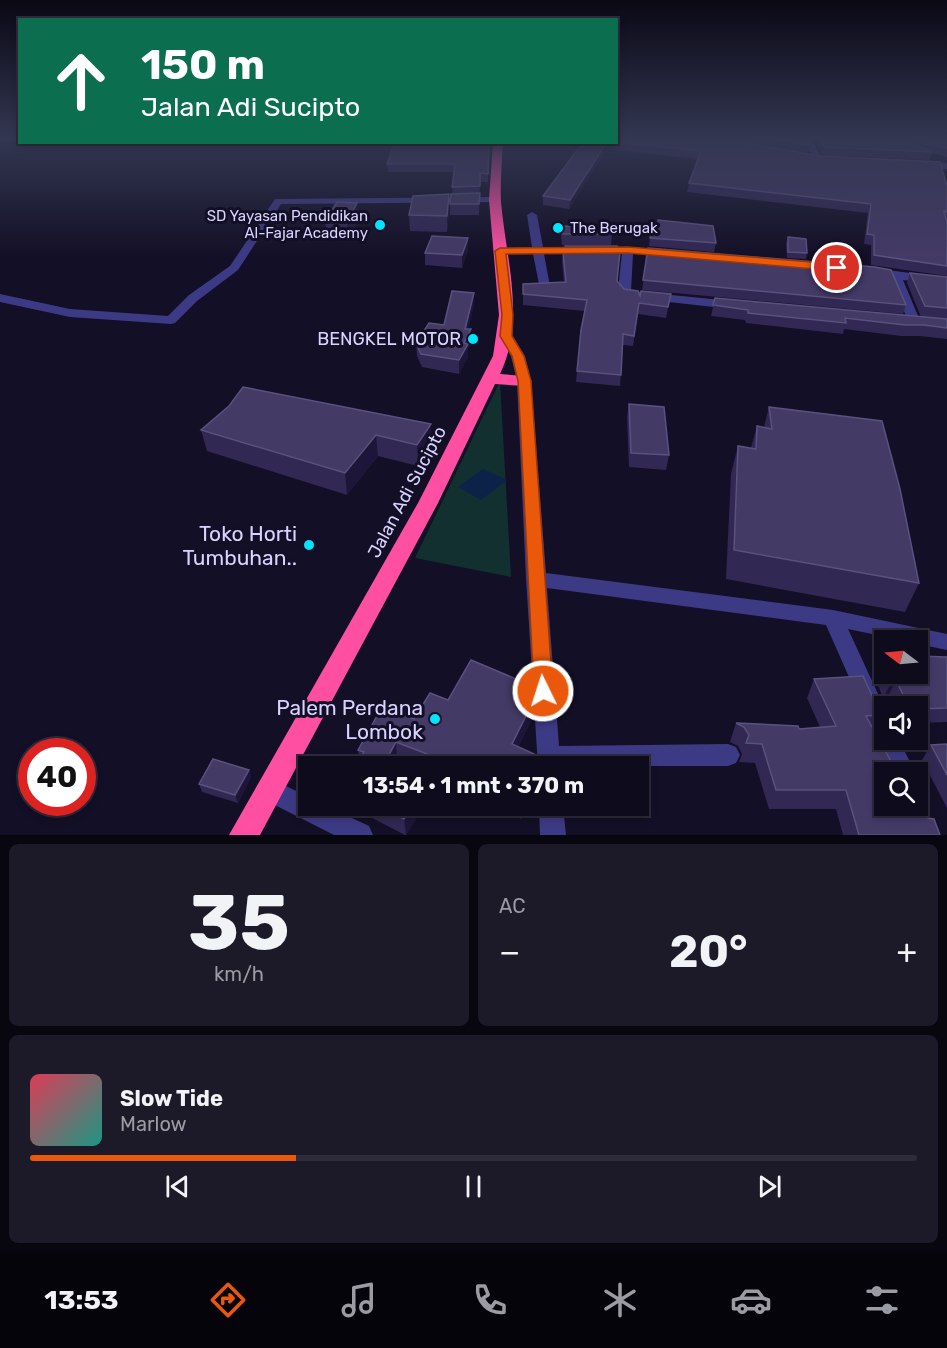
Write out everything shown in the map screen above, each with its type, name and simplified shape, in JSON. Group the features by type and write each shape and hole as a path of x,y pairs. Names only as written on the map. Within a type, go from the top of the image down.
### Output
{"highway":[{"name":"Jalan Adi Sucipto","path":"244,835 428,503 491,379 506,336 507,315 495,200 496,179"},
{"path":"491,379 524,381"}],"street":[{"path":"0,298 70,313 171,320 193,298 234,268 278,201 495,200"},
{"path":"532,215 535,250 544,286"},
{"path":"500,251 628,250 675,254"},
{"path":"628,250 624,290 627,294 740,305"},
{"path":"860,270 947,282"},
{"path":"895,276 914,322"},
{"path":"506,336 518,356 524,381 535,579 549,756"},
{"path":"535,579 833,618 947,642"},
{"path":"833,618 874,709"},
{"path":"649,758 728,755"},
{"path":"269,790 360,835"},
{"path":"552,816 553,835"}],"green space":[{"path":"500,381 511,577 415,558"}],"water":[{"path":"483,469 507,480 481,500 458,487"}],"building":[{"path":"453,179 480,179 480,186 452,187"},
{"path":"556,179 583,179 570,200 543,196"},
{"path":"691,179 945,179 947,186 947,212 944,211 947,222 947,266 874,255 874,235 867,234 871,204 689,183"},
{"path":"480,193 479,204 450,204 451,194"},
{"path":"449,194 447,216 409,215 413,196"},
{"path":"337,202 357,203 347,222 325,221"},
{"path":"658,220 713,226 716,243 650,238 652,229 658,229"},
{"path":"562,226 609,227 612,234 563,234"},
{"path":"432,236 468,238 462,255 425,253"},
{"path":"788,237 806,239 807,253 788,252"},
{"path":"565,246 617,246 620,252 617,281 624,289 638,291 640,296 641,291 671,294 668,307 639,303 634,336 623,334 621,375 577,371 587,300 523,294 523,284 566,282 563,252 567,251"},
{"path":"648,248 891,270 906,305 643,280"},
{"path":"910,273 947,277 947,308 925,306"},
{"path":"452,291 474,293 465,329 471,329 464,343 468,344 459,360 421,354 416,343 429,323 444,325"},
{"path":"715,298 947,319 947,328 845,318 846,323 748,313 748,310 713,305"},
{"path":"243,387 431,424 417,445 376,435 345,473 201,430 229,406"},
{"path":"629,404 664,407 669,455 631,453"},
{"path":"769,407 882,421 900,489 919,583 734,550 738,446 756,449 757,426 772,429"},
{"path":"928,656 947,657 947,708 928,709 928,696 904,696 898,684 928,684"},
{"path":"471,660 533,686 534,700 512,744 539,756 432,756 396,742 388,756 361,756 364,752 358,750 382,707 414,719 430,693 448,700"},
{"path":"863,676 874,700 874,715 866,716 874,730 874,750 885,750 891,762 874,762 874,816 927,816 934,819 940,835 859,835 846,790 776,790 762,744 746,743 749,735 744,727 736,723 798,726 799,729 836,726 814,679"},
{"path":"947,744 947,775 931,745"},
{"path":"213,759 249,770 235,795 199,784"}],"place":[{"name":"SD Yayasan Pendidikan Al-Fajar Academy","path":"380,225"},
{"name":"The Berugak","path":"558,228"},
{"name":"BENGKEL MOTOR","path":"473,339"},
{"name":"Toko Horti Tumbuhan..","path":"309,545"},
{"name":"Palem Perdana Lombok","path":"435,719"}],"route":[{"path":"543,691 524,381 518,356 506,336 507,315 500,251 628,250 837,268"}]}
